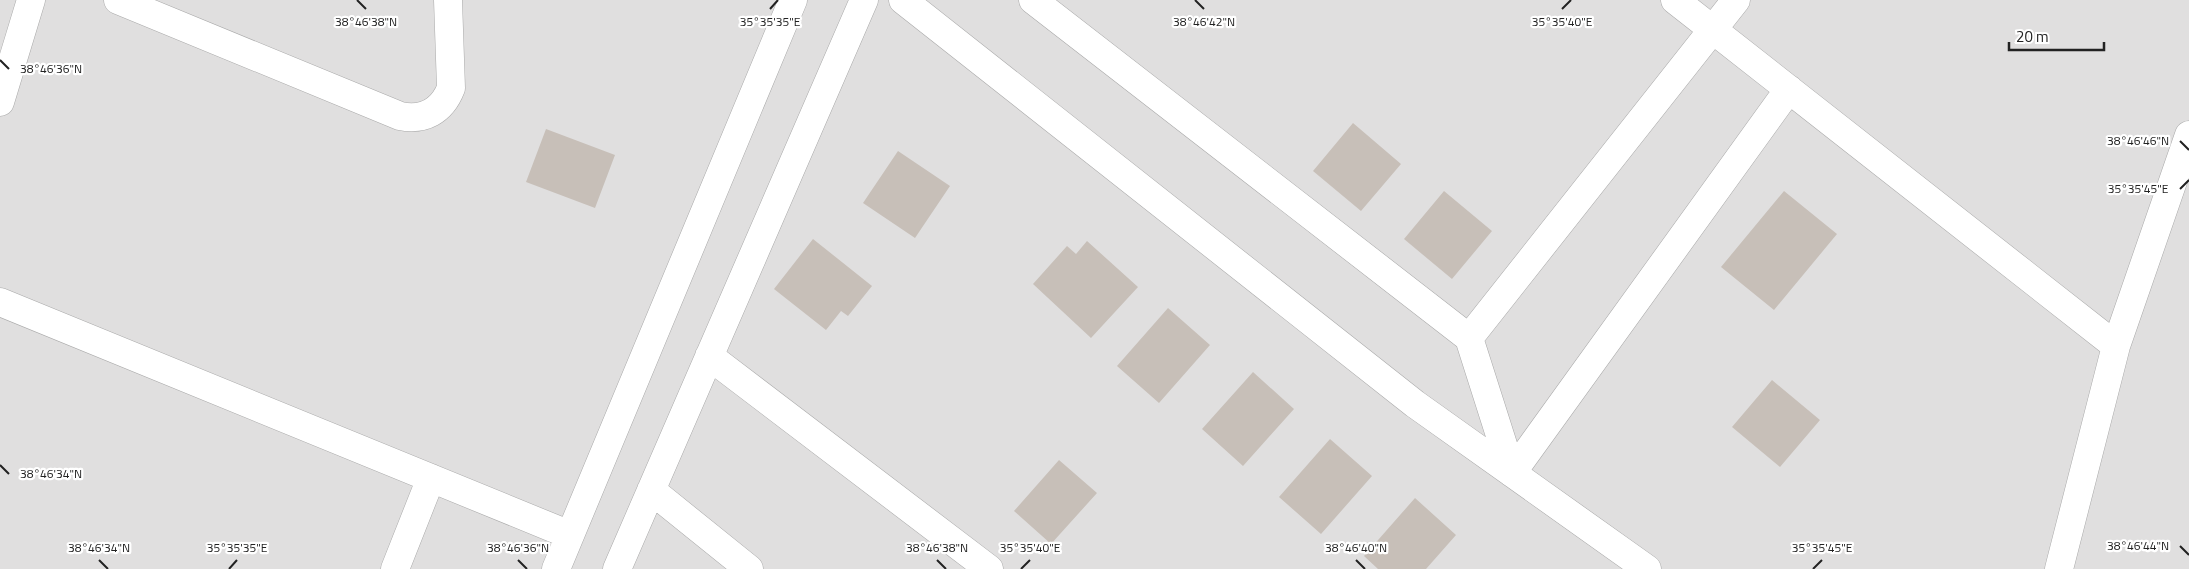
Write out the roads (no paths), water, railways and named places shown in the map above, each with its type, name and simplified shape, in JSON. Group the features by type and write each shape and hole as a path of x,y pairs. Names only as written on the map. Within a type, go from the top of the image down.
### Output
{"street":[{"path":"0,102 31,0"},
{"path":"118,0 400,116 411,118 422,117 436,110 447,98 451,88 448,0"},
{"path":"556,569 793,0"},
{"path":"617,569 864,0"},
{"path":"903,0 1416,404 1647,569"},
{"path":"1033,0 1469,338 1512,473"},
{"path":"1675,0 2116,346"},
{"path":"1469,338 1736,0"},
{"path":"1512,473 1789,89"},
{"path":"2059,569 2116,346 2189,135"},
{"path":"0,302 570,535"},
{"path":"709,356 989,569"},
{"path":"395,569 431,478"},
{"path":"651,490 749,569"}]}
